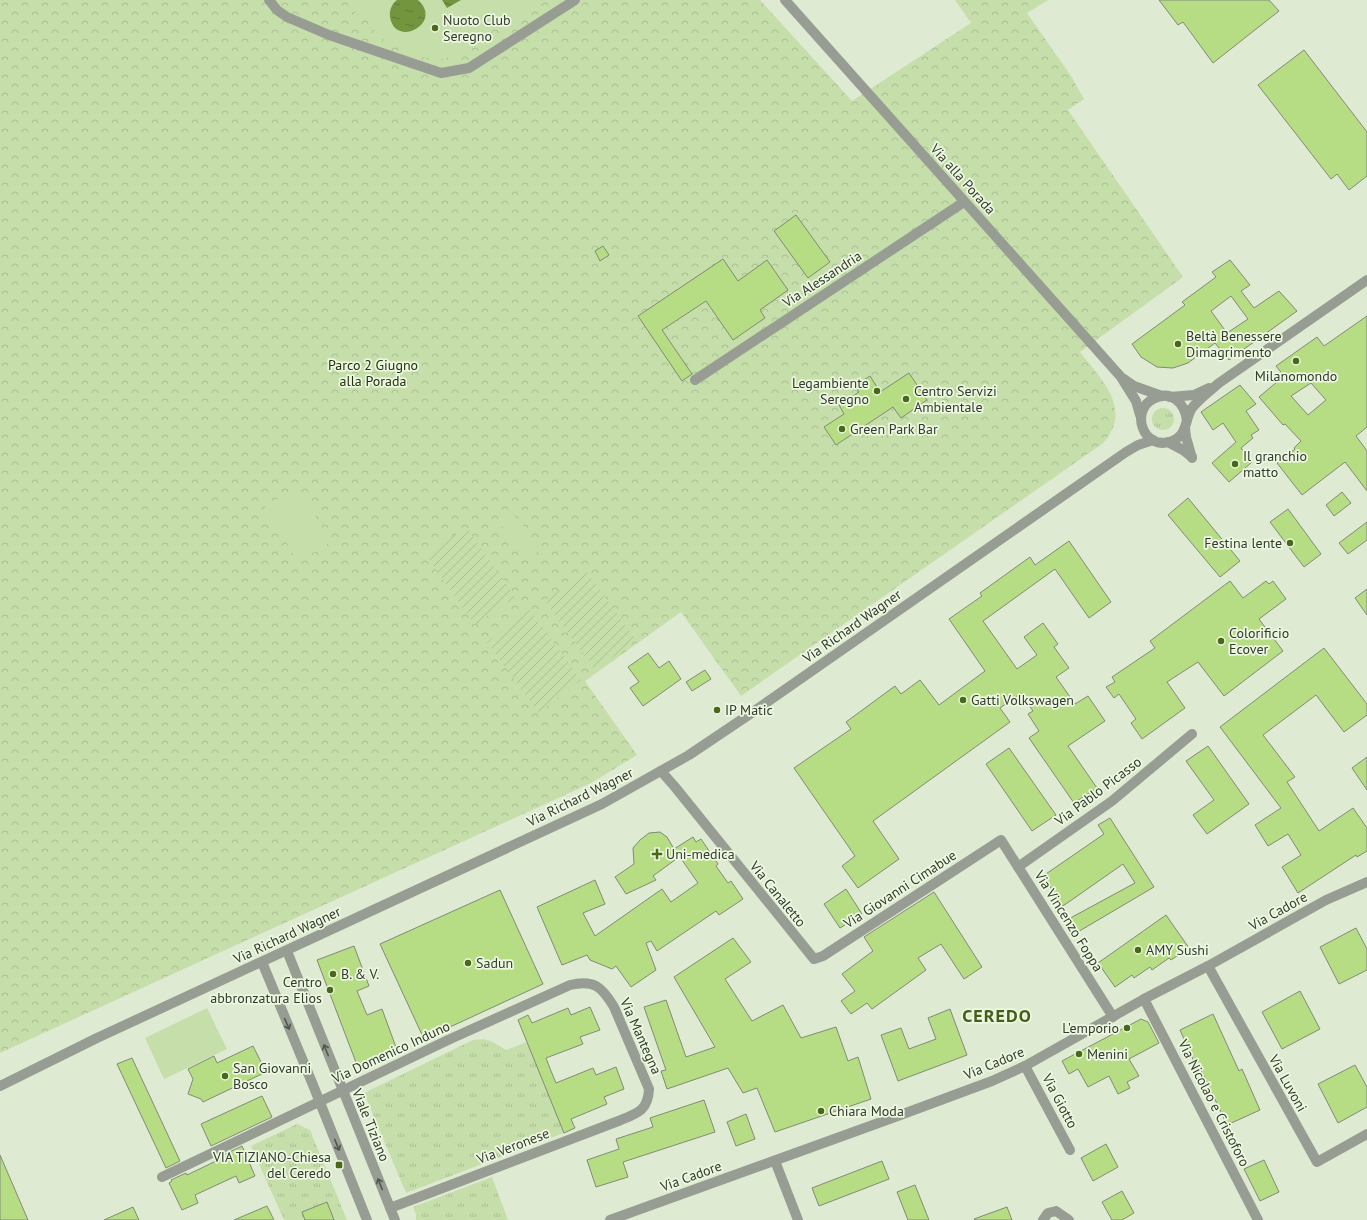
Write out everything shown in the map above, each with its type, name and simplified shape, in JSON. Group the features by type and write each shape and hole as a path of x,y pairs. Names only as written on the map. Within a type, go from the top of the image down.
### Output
{"street":[{"path":"264,0 287,17 329,35 441,73 469,68 575,0"},
{"path":"269,0 277,10"},
{"name":"Via alla Porada","path":"785,0 1121,377 1136,401 1140,419"},
{"name":"Via Alessandria","path":"695,380 964,202"},
{"path":"1220,383 1194,394 1166,396 1155,398 1148,402 1143,408 1140,419 1143,430 1147,436 1153,440 1168,442 1181,435 1191,410 1199,400 1220,383 1367,280"},
{"name":"Via alla Porada","path":"1121,377 1134,386 1166,396"},
{"path":"1166,396 1177,400 1183,406 1186,413 1186,437 1192,458 1183,450 1168,442"},
{"name":"Via Richard Wagner","path":"1126,452 1134,440 1140,419"},
{"name":"Via Richard Wagner","path":"0,1086 98,1038 602,804 690,755 1126,452 1138,445 1153,440"},
{"name":"Via Pablo Picasso","path":"1018,867 1112,801 1192,734"},
{"name":"Via Canaletto","path":"661,771 675,786 814,959"},
{"name":"Via Vincenzo Foppa","path":"1001,840 1113,1017"},
{"name":"Via Giovanni Cimabue","path":"814,959 823,956 1001,840"},
{"name":"Via Cadore","path":"610,1220 992,1081 1025,1066 1144,999 1208,966 1326,900 1367,882"},
{"name":"Viale Tiziano","path":"287,951 394,1220"},
{"path":"262,962 367,1220"},
{"name":"Via Luvoni","path":"1208,966 1317,1162 1367,1134"},
{"name":"Via Domenico Induno","path":"162,1177 448,1040 570,985 581,982 591,983"},
{"name":"Via Mantegna","path":"591,983 599,987 607,994 639,1065 649,1089 649,1099 644,1107"},
{"name":"Via Nicolao e Cristoforo","path":"1144,999 1258,1220"},
{"name":"Via Giotto","path":"1025,1066 1070,1150"},
{"name":"Via Veronese","path":"390,1208 621,1120 638,1113 644,1107"},
{"path":"774,1161 798,1220"},
{"path":"1043,1220 1048,1213 1056,1211 1070,1220"}],"green space":[{"name":"Parco 2 Giugno alla Porada","path":"0,0 760,0 852,101 971,23 955,0 1048,0 1027,13 1071,76 1084,99 1068,110 1183,277 1080,352 1105,384 1115,407 1115,419 1111,431 1102,444 741,696 681,612 585,681 637,755 591,783 0,1053"},
{"name":"Nuoto Club Seregno","path":"348,0 541,0 450,57 433,59 410,53 387,42 372,26 371,17 357,14"},
{"path":"1163,408 1167,409 1173,415 1173,423 1167,429 1163,430 1159,429 1153,423 1152,419 1153,415 1159,409"},
{"path":"298,487 331,542 298,562 265,507"},
{"path":"512,512 541,549 527,560 499,522"},
{"path":"466,527 515,597 475,625 426,555"},
{"path":"586,571 636,640 595,670 545,601"},
{"path":"530,610 581,680 538,712 487,642"},
{"path":"207,1008 227,1049 164,1079 145,1038"},
{"path":"483,1039 493,1042 506,1050 527,1042 564,1133 406,1193 364,1093 473,1040"},
{"path":"297,1124 310,1130 347,1220 284,1220 251,1146"},
{"path":"492,1177 508,1220 416,1220 416,1214 413,1207"}],"water":[{"path":"397,0 418,0 424,9 425,17 422,24 416,29 408,32 400,31 394,26 390,17 390,10 392,5"},
{"path":"442,0 461,0 447,8"}],"building":[{"path":"1159,0 1269,0 1279,11 1213,63 1183,22 1178,25"},
{"path":"1304,50 1367,132 1367,176 1349,190 1337,174 1331,179 1258,85"},
{"path":"796,215 830,262 808,278 774,231"},
{"path":"603,246 609,255 600,261 595,251"},
{"path":"723,259 738,281 767,260 788,290 760,310 765,318 733,340 706,301 662,330 692,374 682,381 638,316"},
{"path":"1230,260 1250,285 1241,291 1254,308 1279,291 1297,311 1229,360 1215,343 1188,363 1173,368 1157,367 1141,357 1132,344 1185,305 1182,302 1216,277 1212,272","holes":["1231,296 1248,319 1227,333 1211,311"]},
{"path":"1367,316 1367,427 1356,436 1367,451 1367,491 1345,462 1302,495 1277,463 1295,449 1294,448 1301,441 1285,424 1283,425 1259,397 1284,376 1276,366 1317,337 1324,346","holes":["1311,383 1326,400 1308,415 1291,396"]},
{"path":"909,373 927,400 901,418 893,407 836,445 824,427 844,414 839,405 859,392 855,386 870,376 880,392"},
{"path":"1240,385 1256,404 1246,411 1259,430 1251,435 1253,438 1241,448 1252,462 1229,482 1212,463 1236,442 1223,423 1213,430 1201,412"},
{"path":"1342,492 1351,503 1334,516 1326,505"},
{"path":"1188,498 1240,561 1220,577 1168,515"},
{"path":"1288,509 1321,554 1304,567 1270,522"},
{"path":"1367,522 1367,540 1348,554 1339,543"},
{"path":"1069,541 1111,602 1089,618 1055,569 983,621 1017,669 1037,655 1024,637 1043,623 1058,644 1054,647 1069,668 1056,677 1075,704 1088,696 1105,721 1068,746 1097,788 1074,803 1029,738 1039,731 1028,714 1033,711 1021,693 1000,708 1010,722 873,821 899,859 858,888 842,866 855,856 794,768 851,729 846,722 895,686 901,694 920,680 939,705 985,671 949,619 982,596 980,593 1030,557 1035,565"},
{"path":"1230,581 1243,598 1266,581 1269,584 1273,581 1286,599 1259,619 1283,651 1224,696 1198,662 1167,682 1185,708 1142,739 1131,723 1136,719 1119,694 1114,698 1106,687 1115,682 1112,677 1155,648 1150,641"},
{"path":"1367,589 1367,615 1355,598"},
{"path":"1324,648 1367,704 1367,715 1344,732 1316,695 1263,735 1295,777 1287,782 1319,831 1353,808 1367,828 1367,851 1357,857 1356,855 1298,893 1282,867 1301,855 1288,834 1268,846 1255,825 1281,808 1220,727"},
{"path":"648,653 659,668 669,661 681,679 643,706 630,688 639,682 628,667"},
{"path":"705,670 711,679 692,691 686,682"},
{"path":"1208,746 1249,804 1207,834 1193,815 1214,800 1186,761"},
{"path":"1009,748 1056,815 1032,831 986,764"},
{"path":"1367,757 1367,790 1352,768"},
{"path":"1110,818 1154,887 1071,936 1063,922 1135,883 1123,864 1063,906 1043,876 1104,834 1098,825"},
{"path":"660,832 667,837 674,849 693,837 696,842 701,839 718,864 716,866 728,883 731,881 743,899 719,915 716,911 657,951 651,941 646,943 656,970 631,987 616,966 612,969 590,960 587,955 562,965 537,907 595,880 605,904 583,913 595,936 662,889 671,902 698,883 675,850 679,857 653,876 656,880 626,894 615,877 634,864 633,848 640,840 649,833"},
{"path":"846,889 862,914 840,928 824,904"},
{"path":"500,890 543,984 424,1039 380,944"},
{"path":"934,892 982,967 964,979 941,944 918,958 926,970 872,1009 867,1003 851,1014 841,1001 855,991 842,974 873,951 864,937"},
{"path":"1166,915 1189,948 1171,960 1169,958 1152,970 1150,967 1134,978 1132,975 1115,987 1098,963"},
{"path":"1356,928 1367,949 1367,970 1339,984 1320,947"},
{"path":"733,938 751,962 725,979 752,1021 783,1005 801,1038 836,1027 848,1061 858,1057 871,1099 775,1132 757,1088 743,1093 728,1068 667,1089 661,1071 666,1070 644,1007 666,1000 686,1057 715,1047 674,977"},
{"path":"354,946 369,986 357,991 367,1015 382,1009 397,1050 357,1065 317,960"},
{"path":"1300,991 1320,1029 1282,1049 1262,1012"},
{"path":"590,1007 600,1030 580,1037 583,1044 546,1058 551,1071 556,1083 593,1068 596,1075 616,1067 624,1089 604,1097 607,1104 571,1119 575,1128 564,1133 518,1020 528,1015 532,1023 568,1008 571,1015"},
{"path":"950,1009 967,1055 898,1081 881,1035 901,1028 909,1049 936,1039 928,1018"},
{"path":"1213,1014 1239,1071 1242,1069 1260,1110 1227,1125 1201,1070 1198,1071 1180,1030"},
{"path":"1141,1019 1148,1022 1159,1043 1129,1059 1139,1076 1127,1082 1130,1088 1118,1094 1109,1076 1088,1087 1078,1069 1069,1074 1062,1061"},
{"name":"San Giovanni Bosco","path":"253,1046 266,1072 203,1102 201,1099 188,1094 193,1079 188,1069 214,1056 217,1063"},
{"path":"132,1058 180,1161 166,1168 117,1064"},
{"path":"1355,1065 1367,1087 1367,1107 1338,1123 1318,1084"},
{"path":"262,1096 272,1117 211,1146 201,1124"},
{"path":"704,1100 715,1132 623,1162 628,1177 596,1187 587,1160 619,1149 616,1139 653,1127 650,1118"},
{"path":"746,1114 755,1139 736,1146 727,1122"},
{"path":"1106,1144 1118,1167 1093,1181 1081,1158"},
{"path":"242,1146 255,1176 239,1183 236,1176 195,1195 198,1203 182,1210 169,1183 172,1181 171,1180 186,1173 187,1175"},
{"path":"0,1155 28,1220 0,1220"},
{"path":"1264,1160 1279,1192 1260,1201 1244,1169"},
{"path":"882,1161 889,1179 819,1206 812,1188"},
{"path":"915,1185 929,1220 908,1220 897,1192"},
{"path":"1122,1191 1134,1213 1122,1220 1112,1220 1102,1202"},
{"path":"327,1202 334,1220 305,1220 302,1212"},
{"path":"267,1206 274,1220 234,1220"},
{"path":"133,1207 139,1220 104,1220"},
{"path":"1007,1207 1012,1220 974,1219"}],"place":[{"name":"Nuoto Club Seregno","path":"435,28"},
{"name":"Beltà Benessere Dimagrimento","path":"1178,344"},
{"name":"Milanomondo","path":"1296,361"},
{"name":"Legambiente Seregno","path":"877,391"},
{"name":"Centro Servizi Ambientale","path":"906,399"},
{"name":"Green Park Bar","path":"842,429"},
{"name":"Il granchio matto","path":"1235,464"},
{"name":"Festina lente","path":"1290,543"},
{"name":"Colorificio Ecover","path":"1221,641"},
{"name":"Gatti Volkswagen","path":"963,700"},
{"name":"IP Matic","path":"717,710"},
{"name":"Uni-medica","path":"657,854"},
{"name":"AMY Sushi","path":"1138,950"},
{"name":"Sadun","path":"468,963"},
{"name":"B. & V.","path":"333,974"},
{"name":"Centro abbronzatura Elios","path":"330,990"},
{"name":"L'emporio","path":"1127,1028"},
{"name":"Menini","path":"1079,1054"},
{"name":"San Giovanni Bosco","path":"225,1076"},
{"name":"Chiara Moda","path":"821,1111"},
{"name":"VIA TIZIANO-Chiesa del Ceredo","path":"339,1165"}],"district":[{"name":"CEREDO","path":"997,1016"}]}
